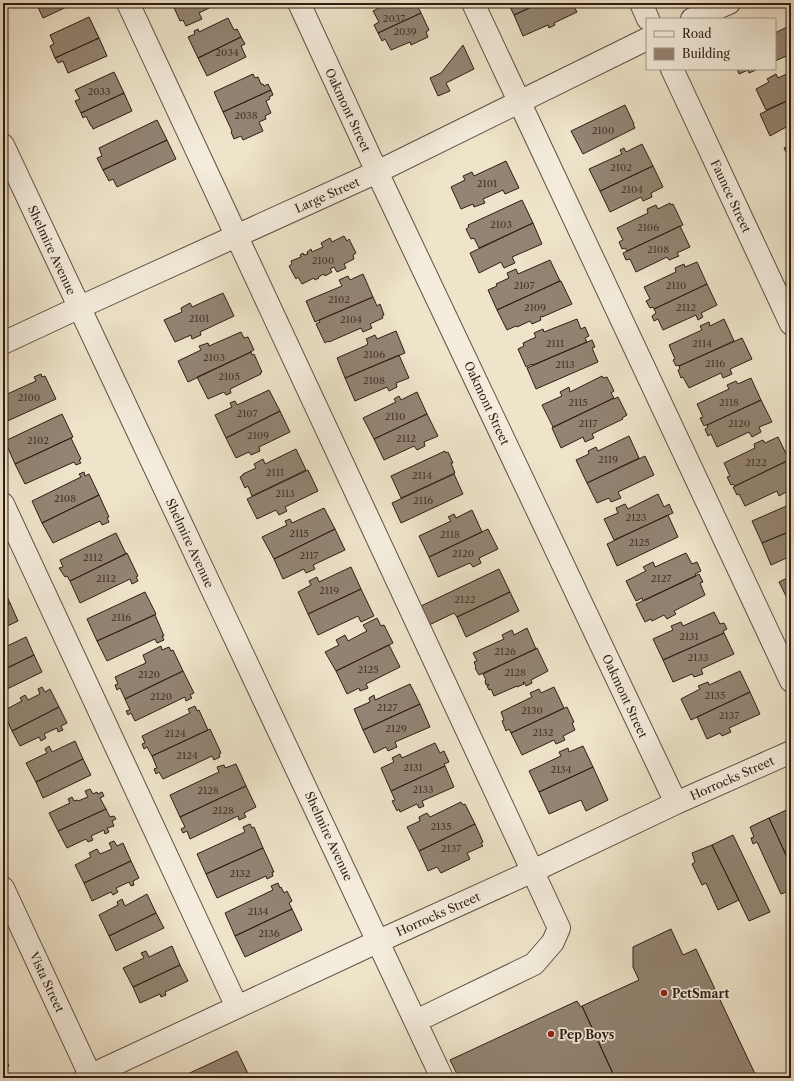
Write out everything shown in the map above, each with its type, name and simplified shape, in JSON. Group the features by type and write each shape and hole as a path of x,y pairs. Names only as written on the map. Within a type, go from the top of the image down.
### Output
{"street":[{"path":"128,3 559,928 553,942 534,964 416,1021"},
{"name":"Oakmont Street","path":"299,3 377,172 676,803"},
{"path":"473,3 791,681"},
{"path":"641,3 648,18"},
{"path":"694,18 729,3"},
{"name":"Large Street","path":"3,343 377,172 646,40"},
{"name":"Faunce Street","path":"672,70 791,324"},
{"name":"Shelmire Avenue","path":"3,145 78,308 379,941 442,1078"},
{"path":"3,504 237,1007"},
{"name":"Horrocks Street","path":"88,1077 533,871 676,803 791,752"},
{"name":"Vista Street","path":"3,888 88,1077"}],"building":[{"path":"31,3 75,3 43,18 37,5 33,7"},
{"path":"156,3 168,3 158,7"},
{"path":"172,3 219,3 199,13 202,19 186,26 183,20 180,21"},
{"path":"389,3 416,3 421,13 378,33 374,25 379,22 373,11"},
{"path":"508,3 540,3 514,15"},
{"path":"540,3 572,3 577,12 554,23 555,25 549,28 548,25 523,36 514,15"},
{"path":"421,13 429,30 426,32 428,37 411,45 410,42 391,50 385,39 382,41 378,33"},
{"path":"89,17 99,38 55,58 50,46 54,44 50,35"},
{"path":"228,18 234,30 237,29 241,37 198,58 188,37 195,34 194,31 198,29 199,32"},
{"path":"791,25 791,54 776,61 776,32"},
{"path":"241,37 245,44 241,46 246,57 207,76 198,58"},
{"path":"99,38 107,56 68,73 63,61 58,63 55,58"},
{"path":"463,45 474,69 446,83 450,91 438,96 430,78 441,73"},
{"path":"737,70 748,70 739,74"},
{"path":"748,70 756,70 749,73"},
{"path":"114,72 124,93 81,113 75,101 80,99 75,90"},
{"path":"791,72 791,99 766,110 756,89 769,82 767,79 776,74 778,78"},
{"path":"253,74 255,78 258,77 261,84 264,86 268,84 271,90 223,112 214,92"},
{"path":"271,90 273,95 266,101 271,113 265,116 266,119 259,122 263,131 243,140 241,136 234,139 223,112"},
{"path":"124,93 132,111 93,129 86,116 83,118 81,113"},
{"path":"791,99 791,130 788,126 770,136 760,114"},
{"path":"625,105 635,128 583,154 571,131"},
{"path":"157,120 167,140 103,170 97,158 102,156 99,148"},
{"path":"167,140 176,159 117,187 113,179 109,181 103,170"},
{"path":"642,144 653,166 600,191 589,169 622,154 620,150 624,148 626,152"},
{"path":"791,145 791,161 784,148"},
{"path":"506,161 519,188 505,194 503,190 483,199 485,203 474,207 473,204 461,209 451,187 465,180 463,176 472,172 474,176"},
{"path":"653,166 663,187 651,193 652,197 643,201 641,197 610,212 600,191"},
{"path":"522,200 533,223 479,248 474,238 471,239 466,229 469,227 468,225"},
{"path":"670,203 671,205 673,204 683,225 627,251 625,248 622,249 619,242 623,240 617,228 648,213 647,209 656,205 658,209"},
{"path":"533,223 542,244 512,257 515,263 504,268 501,262 479,273 470,253"},
{"path":"680,226 690,247 677,253 679,256 669,260 667,257 636,272 630,259 626,260 623,253"},
{"path":"344,236 347,241 349,239 356,253 353,255 354,259 344,264 346,268 337,272 334,267 330,269 332,272 325,276 324,274 315,280 314,278 302,284 298,277 296,279 289,266 292,264 291,261 301,257 300,255 303,253 304,255 308,254 307,252 311,249 312,252 323,247 321,243 330,238 332,242"},
{"path":"550,260 560,281 497,310 488,290 497,286 496,284 509,278 507,273 516,269 518,274"},
{"path":"697,262 707,284 654,309 653,307 650,308 646,301 650,299 644,287 676,272 675,268 684,264 685,267"},
{"path":"363,274 373,297 315,322 306,301 342,286 339,280 348,276 350,280"},
{"path":"560,281 572,304 540,317 541,320 532,324 530,321 507,330 497,310"},
{"path":"707,284 717,305 701,313 703,317 698,320 696,315 663,330 658,319 654,321 652,316 656,313 654,309"},
{"path":"223,293 234,316 200,332 201,335 192,339 191,335 175,342 164,320 182,312 181,308 190,303 192,307"},
{"path":"373,297 377,306 380,304 384,315 382,316 383,318 370,324 372,328 363,332 361,328 325,343 316,324 320,322 319,320"},
{"path":"577,319 581,329 585,327 589,336 585,338 587,342 526,367 518,349 524,346 523,343 536,337 534,333 543,329 544,332"},
{"path":"724,319 734,341 676,366 673,360 675,359 669,345 702,330 700,326 709,322 710,326"},
{"path":"396,331 405,353 345,378 337,358 367,345 368,343 366,339 375,335 377,339"},
{"path":"241,332 244,338 248,337 254,350 188,382 178,361 201,350 199,346 208,343 209,346"},
{"path":"742,338 752,359 730,369 732,374 723,378 721,373 689,388 683,377 681,378 678,370 680,369 679,366"},
{"path":"592,340 595,347 592,348 598,362 536,389 527,368"},
{"path":"251,352 252,355 254,354 262,372 260,373 261,374 230,389 231,393 226,395 224,392 208,399 197,377"},
{"path":"399,355 409,378 396,383 397,387 389,391 387,387 355,401 345,378"},
{"path":"41,374 42,377 45,376 56,399 3,423 3,396 36,381 34,377"},
{"path":"602,376 603,378 607,377 614,391 611,393 614,398 553,427 542,405 562,396 560,392 569,387 570,392"},
{"path":"751,378 761,400 704,426 700,418 703,417 697,404 729,389 727,385 736,381 738,384"},
{"path":"269,390 280,411 226,438 215,415 232,407 230,403 235,401 237,405"},
{"path":"417,392 427,414 374,439 363,418 396,402 394,399 399,396 401,400"},
{"path":"618,397 627,415 622,418 623,419 592,434 594,438 585,442 583,437 561,448 552,428"},
{"path":"761,400 772,422 759,427 761,432 752,437 749,432 717,447 711,434 708,436 705,429 708,427 707,425"},
{"path":"280,411 290,432 259,447 260,451 251,455 249,452 236,458 226,438"},
{"path":"62,414 73,437 15,464 5,441"},
{"path":"427,414 438,436 424,442 425,446 417,450 414,446 384,460 374,439"},
{"path":"629,436 639,458 587,483 576,460 589,454 588,451 596,447 598,451"},
{"path":"778,437 789,460 735,486 733,484 731,485 727,477 730,476 724,463 755,448 754,444 763,440 765,443"},
{"path":"71,438 81,459 79,460 81,463 76,465 74,462 25,484 15,464"},
{"path":"296,449 306,470 252,496 248,486 245,488 240,477 256,468 254,464 263,459 265,464"},
{"path":"445,451 446,453 448,452 453,463 451,463 455,473 401,498 391,476"},
{"path":"645,456 654,475 618,492 621,498 611,502 609,498 597,503 587,483"},
{"path":"789,460 791,465 791,485 786,487 788,491 779,496 777,491 745,506 739,494 737,495 733,487"},
{"path":"308,470 318,491 285,507 287,511 279,515 276,510 257,519 247,499"},
{"path":"84,472 85,476 89,474 99,495 42,523 32,501 81,477 79,474"},
{"path":"454,474 463,494 401,523 392,503"},
{"path":"658,494 664,507 669,504 673,513 614,540 604,519 618,513 616,508 625,504 628,509"},
{"path":"99,495 109,517 107,518 109,522 102,525 100,521 53,543 42,523"},
{"path":"791,504 791,531 762,543 752,521"},
{"path":"324,508 335,529 274,559 262,537 287,525 285,521 290,519 292,523"},
{"path":"472,510 482,532 429,557 419,536 451,521 448,517 454,514 456,518"},
{"path":"668,515 678,537 617,566 607,544"},
{"path":"335,529 345,550 313,565 315,569 306,573 304,569 283,579 274,559"},
{"path":"488,529 498,549 479,558 481,563 473,567 470,563 438,577 429,557"},
{"path":"791,531 791,556 771,565 762,543"},
{"path":"116,533 126,554 70,581 67,576 65,577 59,568 63,567 60,560"},
{"path":"127,553 138,576 136,577 138,581 132,584 130,579 80,603 70,581"},
{"path":"686,553 692,564 697,562 701,571 695,574 696,576 643,601 642,598 636,601 626,581 646,571 643,567 653,562 655,567"},
{"path":"351,567 361,589 308,614 298,592 311,585 309,581 317,577 319,582"},
{"path":"499,569 510,592 457,617 454,613 429,625 421,606"},
{"path":"699,574 703,582 700,583 705,595 674,611 676,614 667,619 664,615 652,621 651,619 645,622 636,604"},
{"path":"791,576 791,603 790,604 779,582"},
{"path":"3,587 10,603 3,607"},
{"path":"361,589 374,616 361,622 358,616 318,635 308,614"},
{"path":"145,592 156,614 97,641 87,619"},
{"path":"510,592 519,611 466,637 457,617"},
{"path":"10,603 18,621 3,628 3,607"},
{"path":"714,612 720,624 724,623 727,629 723,631 724,633 663,660 653,639 673,630 671,626 681,622 683,626"},
{"path":"155,615 164,636 162,636 164,640 157,643 155,639 107,661 97,641"},
{"path":"377,618 381,626 384,625 393,643 336,671 325,652 339,645 336,640 345,635 348,641 367,631 363,625"},
{"path":"527,628 536,649 479,675 475,668 474,662 477,661 473,653 504,639 502,635 512,630 514,635"},
{"path":"724,633 734,654 701,669 703,674 694,677 692,674 673,682 663,660"},
{"path":"26,637 34,655 3,670 3,648"},
{"path":"389,645 400,667 366,684 368,688 360,691 359,688 347,694 336,671"},
{"path":"161,646 162,650 169,647 171,651 173,650 183,671 125,699 120,688 117,690 115,685 118,684 115,677 146,663 143,655"},
{"path":"537,648 548,671 531,680 532,683 526,686 523,682 524,684 494,696 491,689 489,690 487,686 489,685 486,685 486,680 483,674"},
{"path":"34,655 42,672 3,691 3,670"},
{"path":"183,671 194,693 190,695 192,698 186,701 185,697 135,721 131,713 128,715 126,711 130,710 125,699"},
{"path":"740,671 750,692 691,720 681,699 700,689 698,686 708,682 709,685"},
{"path":"410,684 420,704 363,730 354,709 370,702 369,698 374,695 375,700"},
{"path":"42,687 45,692 50,689 59,707 12,731 3,711 22,701 20,698 25,695 28,700 40,694 38,689"},
{"path":"554,687 564,708 511,733 509,729 506,731 502,721 504,720 501,712 532,697 530,693 539,689 541,693"},
{"path":"750,692 760,714 729,728 731,732 722,736 720,733 707,739 697,717"},
{"path":"420,704 430,727 395,742 397,747 388,751 386,747 374,753 363,730"},
{"path":"195,706 197,711 199,710 208,730 152,756 147,747 144,749 142,744 145,743 142,736 190,713 188,709"},
{"path":"59,707 67,723 61,726 63,730 58,732 57,728 44,734 46,738 41,741 39,737 20,746 12,731"},
{"path":"567,707 574,722 572,723 575,730 563,736 565,740 556,744 554,740 522,755 511,733"},
{"path":"210,729 221,753 219,754 220,757 214,760 212,756 163,779 159,772 156,774 154,769 157,768 152,756"},
{"path":"75,741 83,759 36,782 26,763 47,753 45,749 49,746 52,752"},
{"path":"435,743 440,753 444,751 449,762 444,764 445,766 391,791 381,768 394,762 392,758 400,754 402,758"},
{"path":"583,746 593,767 539,792 529,771 561,756 559,752 568,748 569,752"},
{"path":"83,759 91,775 43,798 36,782"},
{"path":"236,764 246,786 180,817 170,795 219,772 217,767 224,765 225,768"},
{"path":"445,766 454,787 422,801 424,806 419,808 417,804 400,812 399,809 397,811 392,801 395,800 391,791"},
{"path":"593,767 608,800 586,811 581,800 549,814 539,792"},
{"path":"246,786 256,807 244,813 246,817 239,820 238,816 190,839 187,831 183,833 181,829 185,827 180,817"},
{"path":"90,789 93,794 102,792 104,796 100,798 106,809 58,831 49,813 70,803 68,799 72,797 74,801 78,801 88,797 85,791"},
{"path":"461,802 463,805 465,804 475,824 419,851 407,827 420,821 419,817 427,813 430,817"},
{"path":"791,808 791,866 769,818"},
{"path":"106,809 110,817 114,816 116,819 112,821 114,826 107,828 109,832 105,834 104,830 91,836 93,840 88,842 86,839 67,848 58,831"},
{"path":"769,818 791,866 791,890 781,894 757,842 753,844 751,838 754,837 750,827"},
{"path":"250,824 252,828 254,827 263,848 206,874 197,854 245,832 243,827"},
{"path":"475,824 483,842 481,843 483,846 467,853 470,859 441,873 437,867 428,871 419,851"},
{"path":"733,835 770,912 749,921 712,845"},
{"path":"114,841 117,846 123,843 131,861 84,883 75,865 91,857 89,853 97,849 100,854 112,849 109,843"},
{"path":"712,845 739,900 718,910 706,883 702,885 692,864 695,862 692,853"},
{"path":"263,848 274,872 272,872 273,876 267,879 266,876 217,898 206,874"},
{"path":"131,861 139,878 133,881 134,885 131,886 129,882 116,888 118,892 113,895 111,892 92,901 84,883"},
{"path":"278,883 284,893 287,891 292,901 289,903 292,909 235,936 225,913 273,890 271,886"},
{"path":"147,894 156,913 109,936 99,915 118,905 117,902 122,899 125,906"},
{"path":"292,909 302,930 245,957 235,936"},
{"path":"156,913 164,928 116,951 109,936"},
{"name":"PetSmart","path":"671,929 683,955 696,949 757,1078 615,1078 582,1006 639,980 633,967 633,947"},
{"path":"172,946 180,965 133,987 123,968 144,958 141,953 146,951 149,957"},
{"path":"180,965 188,981 165,992 166,995 161,997 160,994 140,1003 133,987"},
{"name":"Pep Boys","path":"577,1001 581,1007 582,1006 615,1078 459,1078 450,1060"},
{"path":"237,1051 250,1078 179,1078"},
{"path":"3,1053 9,1066 3,1069"}],"place":[{"name":"PetSmart","path":"664,993"},
{"name":"Pep Boys","path":"551,1034"}]}
